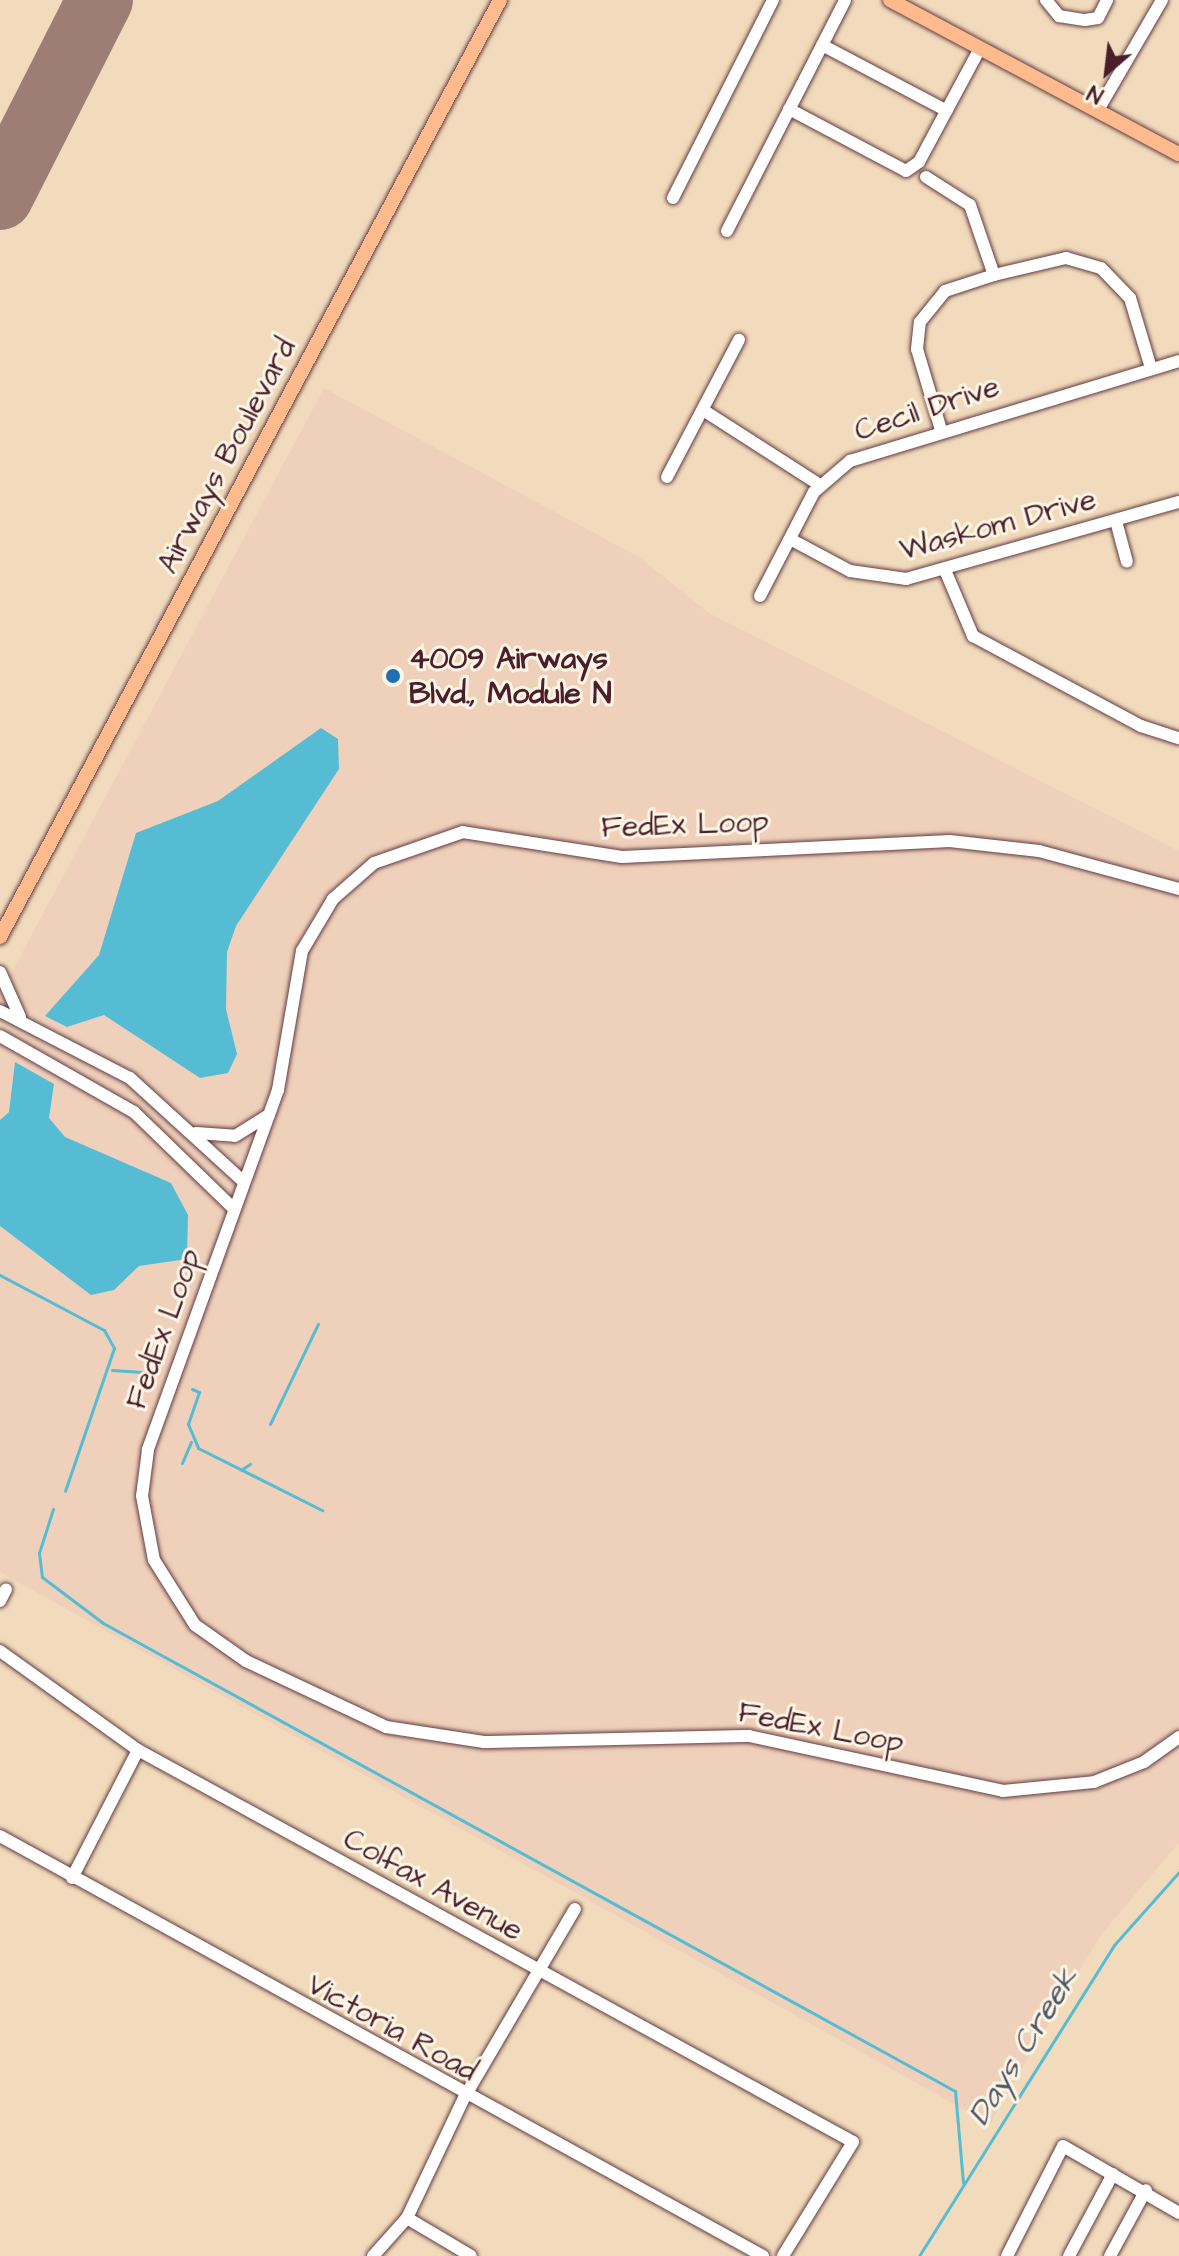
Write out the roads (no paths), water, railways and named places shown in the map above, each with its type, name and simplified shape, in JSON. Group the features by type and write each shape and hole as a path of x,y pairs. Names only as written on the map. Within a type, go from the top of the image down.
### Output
{"main road":[{"name":"Airways Boulevard","path":"0,937 500,0"},
{"path":"890,0 1179,154"}],"street":[{"path":"673,198 773,0"},
{"path":"727,231 845,0"},
{"path":"1046,1 1059,16 1085,20 1098,18 1107,0"},
{"path":"1098,110 1162,0"},
{"path":"822,45 947,111"},
{"path":"789,109 906,171 947,111 980,48"},
{"path":"926,177 970,205 994,275"},
{"path":"941,430 917,349 920,322 945,291 994,275 1066,258 1101,268 1130,298 1151,368"},
{"path":"667,477 739,340"},
{"name":"Cecil Drive","path":"760,596 820,485 861,455 1179,361"},
{"path":"703,410 820,485"},
{"name":"Waskom Drive","path":"790,539 878,578 945,570 1179,502"},
{"path":"1116,521 1127,562"},
{"path":"945,570 973,636 1141,726 1179,738"},
{"name":"FedEx Loop","path":"1179,889 1092,863 977,843 622,857 492,834 444,835 374,863 345,886 314,926 297,971 269,1115 148,1450 142,1496 149,1546 171,1594 195,1625 246,1661 344,1711 432,1738 749,1736 1003,1791 1094,1782 1144,1762 1179,1737"},
{"path":"0,972 9,1004 23,1019"},
{"path":"0,1011 23,1019 109,1065 196,1133 244,1182"},
{"path":"1,1037 96,1087 153,1127 234,1209"},
{"path":"96,1087 109,1065"},
{"path":"196,1133 235,1136 269,1115"},
{"name":"Colfax Avenue","path":"0,1651 138,1750 538,1973 853,2142 783,2256"},
{"path":"72,1878 138,1750"},
{"name":"Victoria Road","path":"0,1836 464,2098 763,2256"},
{"path":"373,2256 407,2218 464,2098 575,1909"},
{"path":"1007,2256 1063,2146 1146,2190 1179,2213"},
{"path":"1069,2256 1113,2174"},
{"path":"1110,2256 1146,2190"},
{"path":"407,2218 471,2256"}],"water":[{"path":"321,728 338,739 339,769 236,926 227,952 226,1009 237,1054 228,1073 200,1078 104,1015 67,1027 45,1016 99,955 136,833 218,801"},
{"path":"15,1062 54,1084 49,1118 65,1137 171,1183 188,1215 187,1259 139,1266 114,1290 91,1295 0,1226 0,1120 9,1112"}],"waterway":[{"path":"0,1275 104,1330 114,1348 65,1491"},
{"path":"270,1424 318,1324"},
{"path":"112,1370 142,1372"},
{"path":"192,1389 199,1392 188,1424 198,1448 322,1510"},
{"path":"182,1463 191,1442"},
{"path":"241,1470 250,1464"},
{"path":"53,1509 39,1553 42,1577 103,1623 955,2091 963,2183"},
{"name":"Days Creek","path":"919,2256 1114,1945 1179,1872"}],"place":[{"name":"4009 Airways Blvd., Module N","path":"393,676"}]}
